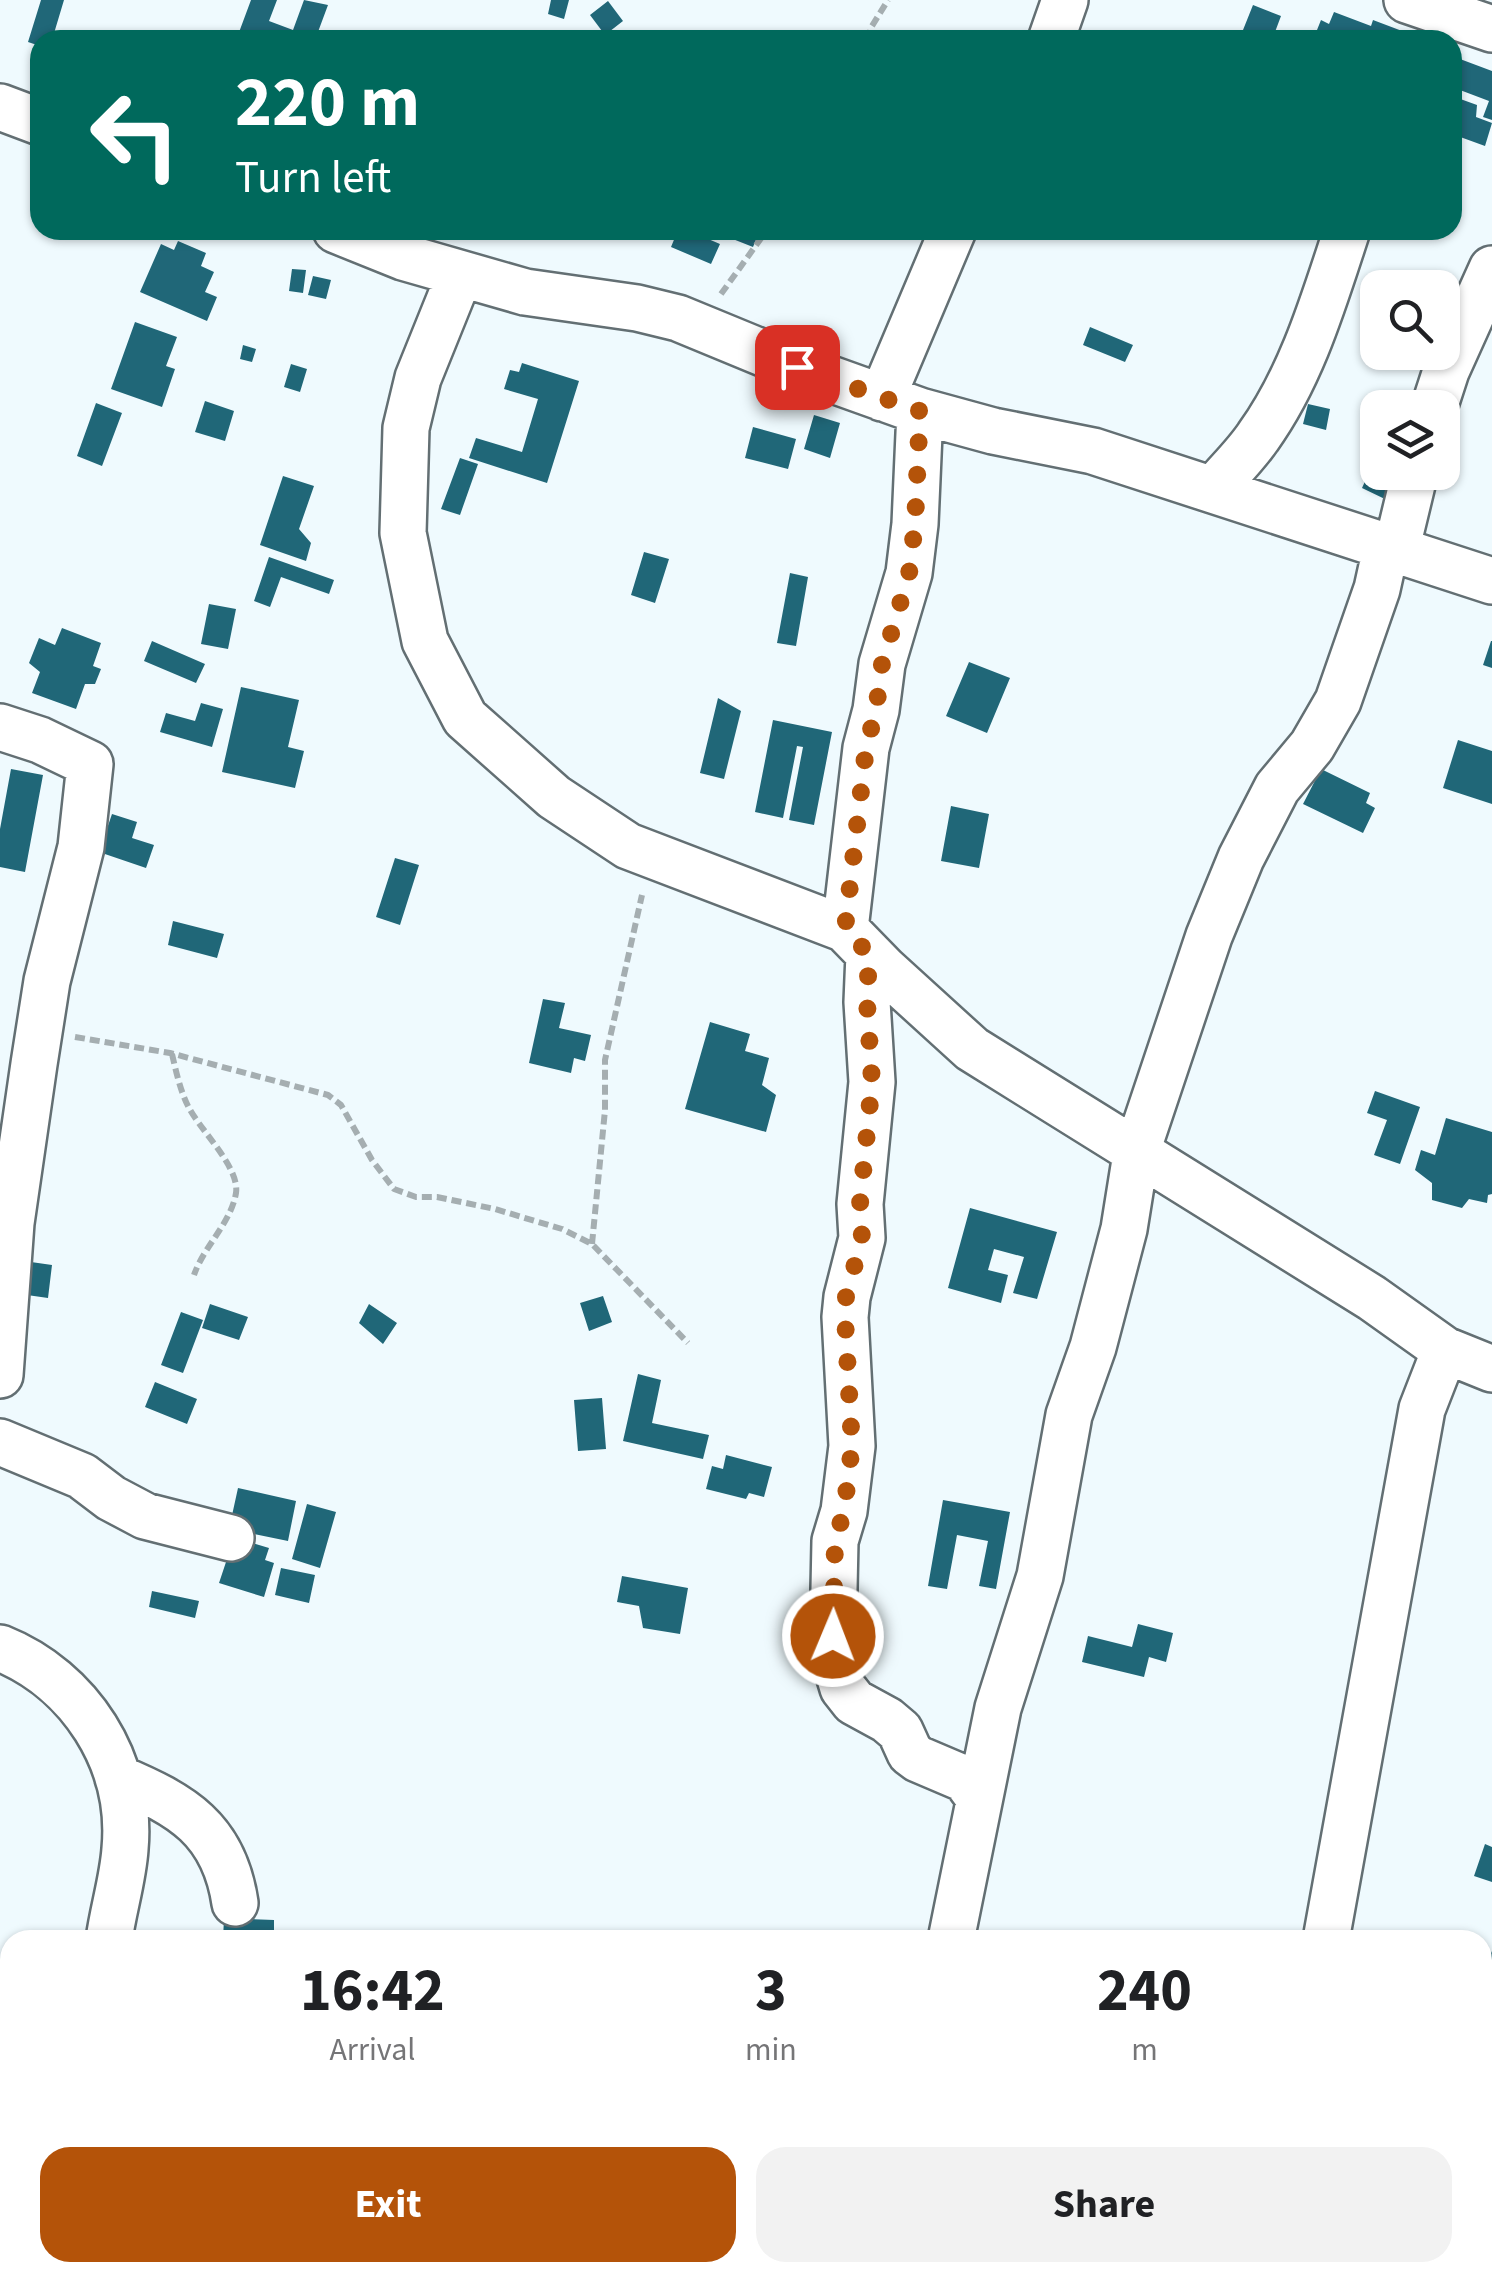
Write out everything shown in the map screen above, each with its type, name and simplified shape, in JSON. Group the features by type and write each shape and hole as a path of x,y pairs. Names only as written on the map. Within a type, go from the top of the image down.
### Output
{"street":[{"path":"1054,30 1065,0"},
{"path":"1422,16 1486,18"},
{"path":"361,240 403,257 524,292 637,308 702,326 797,367 901,404 993,431 1093,451 1492,581"},
{"path":"950,240 901,404 915,524 909,574 882,664 866,748 857,942 867,1002 872,1082 860,1204 862,1238 846,1297 852,1446 844,1511 835,1541 833,1636 843,1688 854,1702 900,1731 910,1753 918,1759 965,1779 979,1798"},
{"path":"1213,490 1258,437 1283,396 1309,340 1344,240"},
{"path":"1442,390 1492,269"},
{"path":"460,274 418,378 406,428 403,533 425,641 466,718 554,797 628,846 857,942 972,1049 1372,1298 1446,1350 1492,1370"},
{"path":"953,1930 998,1708 1040,1576 1069,1414 1093,1347 1124,1229 1136,1154 1234,873 1278,788 1312,746 1338,701 1409,490"},
{"path":"0,726 90,764 81,847 47,981 39,1032 11,1224 0,1375"},
{"path":"1328,1930 1422,1409 1446,1350"},
{"path":"0,1442 82,1476 111,1498 145,1516 232,1538"},
{"path":"0,1648 24,1657 54,1677 83,1708 124,1793 126,1848 111,1930"},
{"path":"118,1778 168,1802 206,1831 226,1860 236,1903"}],"path":[{"path":"871,30 888,0"},
{"path":"702,326 759,240"},
{"path":"592,1244 605,1110 605,1060 650,855"},
{"path":"39,1032 172,1054 328,1095 341,1105 394,1190 495,1209 562,1229 592,1244 688,1342"},
{"path":"172,1054 187,1104 233,1172 237,1190 226,1219 200,1257 194,1275"}],"building":[{"path":"41,0 64,0 55,30 32,30"},
{"path":"251,0 277,0 269,21 293,30 240,30"},
{"path":"304,0 328,5 319,30 293,30"},
{"path":"551,0 569,0 564,19 548,14"},
{"path":"608,1 623,21 611,30 601,30 590,15"},
{"path":"1253,5 1281,16 1276,30 1243,30"},
{"path":"1334,12 1371,26 1373,20 1399,30 1317,30 1321,20 1329,24"},
{"path":"1462,60 1492,71 1492,120 1483,117 1489,101 1462,91"},
{"path":"1462,100 1477,105 1476,117 1492,123 1485,146 1462,138"},
{"path":"674,240 711,240 720,244 711,264 671,247"},
{"path":"735,240 756,240 753,247"},
{"path":"178,241 206,253 201,266 214,272 205,292 217,297 207,321 140,292 161,244 174,250"},
{"path":"292,269 306,270 303,293 289,291"},
{"path":"313,276 331,280 326,299 308,295"},
{"path":"135,322 177,337 166,366 175,369 162,407 111,389"},
{"path":"1090,327 1133,345 1125,362 1083,345"},
{"path":"243,345 256,349 252,362 240,359"},
{"path":"522,363 579,381 547,483 469,458 476,438 522,452 538,399 504,389 510,370 519,372"},
{"path":"291,364 307,369 300,392 284,387"},
{"path":"205,401 234,411 225,441 195,432"},
{"path":"96,403 122,413 102,466 77,456"},
{"path":"1308,404 1330,409 1326,430 1303,424"},
{"path":"814,415 840,423 830,458 804,449"},
{"path":"753,427 796,439 788,469 745,458"},
{"path":"460,458 478,464 460,515 441,509"},
{"path":"283,476 314,486 299,529 311,543 306,561 260,545"},
{"path":"1366,490 1394,490 1389,501"},
{"path":"644,552 669,559 655,603 631,595"},
{"path":"269,557 334,580 329,594 281,577 270,607 254,601"},
{"path":"790,573 808,577 796,646 777,643"},
{"path":"209,604 236,609 228,649 201,644"},
{"path":"62,628 101,643 93,666 101,669 95,684 85,684 76,709 32,693 40,672 29,663 39,638 55,645"},
{"path":"152,641 205,664 196,683 144,661"},
{"path":"1492,641 1492,668 1483,665"},
{"path":"969,662 1010,678 987,733 946,716"},
{"path":"241,687 299,700 288,747 304,751 295,788 222,772"},
{"path":"718,698 741,711 724,779 700,773"},
{"path":"201,703 223,709 212,747 160,732 166,713 195,721"},
{"path":"773,720 832,732 814,825 789,820 803,747 797,746 783,818 755,812"},
{"path":"1458,740 1492,751 1492,804 1443,788"},
{"path":"11,769 43,775 25,872 0,867 0,829"},
{"path":"1321,769 1370,793 1366,803 1375,808 1363,833 1303,804"},
{"path":"951,806 989,814 979,868 941,861"},
{"path":"112,814 137,822 132,838 154,845 146,868 99,852"},
{"path":"395,858 419,865 400,925 376,917"},
{"path":"173,921 224,934 217,958 168,945"},
{"path":"543,999 565,1003 559,1028 591,1035 585,1061 574,1058 571,1073 529,1063"},
{"path":"710,1022 750,1034 745,1051 769,1058 762,1085 776,1095 766,1132 685,1109"},
{"path":"1375,1091 1420,1107 1400,1164 1374,1155 1387,1120 1367,1113"},
{"path":"1446,1118 1492,1132 1492,1194 1488,1195 1487,1203 1469,1199 1462,1208 1432,1200 1432,1183 1415,1170 1421,1150 1435,1155"},
{"path":"970,1208 1057,1232 1037,1299 1013,1293 1024,1257 994,1249 988,1270 1008,1275 1001,1303 948,1288"},
{"path":"17,1260 52,1265 48,1298 13,1293"},
{"path":"603,1296 612,1322 589,1331 580,1303"},
{"path":"210,1304 248,1317 239,1340 202,1328"},
{"path":"369,1304 397,1323 383,1344 359,1323"},
{"path":"181,1312 203,1320 183,1373 161,1365"},
{"path":"638,1374 661,1380 652,1423 709,1435 703,1459 623,1441"},
{"path":"155,1382 197,1399 187,1424 145,1407"},
{"path":"602,1398 606,1449 578,1451 574,1400"},
{"path":"726,1455 772,1467 764,1497 749,1493 746,1499 706,1489 712,1466 723,1469"},
{"path":"238,1488 296,1501 288,1541 229,1529"},
{"path":"943,1500 1010,1512 996,1589 979,1586 988,1541 957,1535 947,1589 928,1586"},
{"path":"307,1504 336,1512 320,1568 292,1559"},
{"path":"243,1540 269,1548 265,1560 274,1563 264,1597 219,1583 229,1553"},
{"path":"281,1568 315,1575 309,1603 275,1595"},
{"path":"622,1576 688,1588 680,1634 643,1628 639,1606 617,1602"},
{"path":"152,1591 199,1601 195,1618 149,1607"},
{"path":"1138,1624 1173,1633 1166,1662 1149,1657 1144,1677 1082,1662 1088,1636 1132,1647"},
{"path":"1485,1844 1492,1847 1492,1882 1474,1876"},
{"path":"224,1918 274,1920 274,1930 223,1930"}],"route":[{"path":"797,367 920,411 909,574 882,664 866,748 845,929 869,954 867,1002 872,1082 860,1204 862,1238 846,1297 852,1446 844,1511 835,1541 833,1636"}]}
